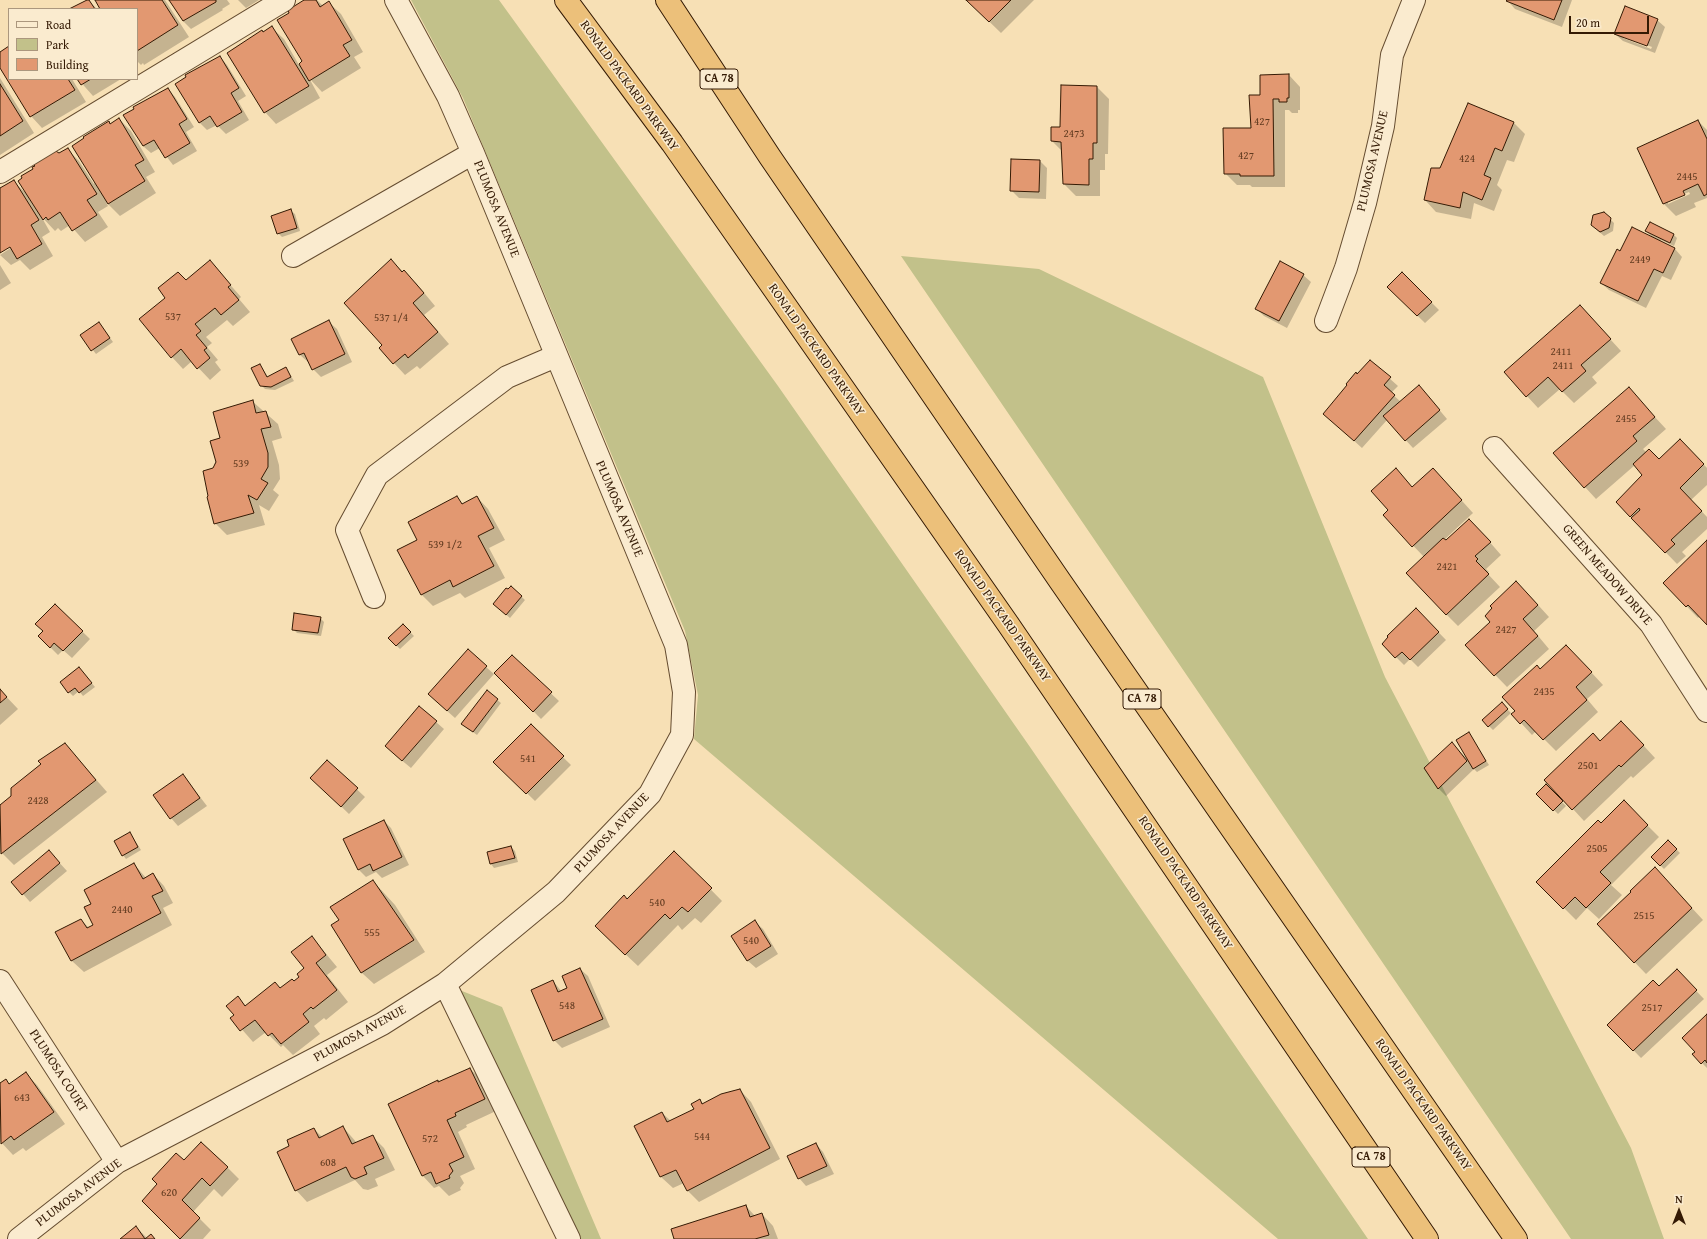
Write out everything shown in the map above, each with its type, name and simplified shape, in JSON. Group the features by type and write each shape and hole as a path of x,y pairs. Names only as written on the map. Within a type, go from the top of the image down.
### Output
{"highway":[{"name":"RONALD PACKARD PARKWAY","path":"566,0 672,143 1003,617 1427,1239"},
{"name":"RONALD PACKARD PARKWAY","path":"667,0 770,157 1024,529 1516,1239"}],"street":[{"path":"0,172 284,0"},
{"name":"PLUMOSA AVENUE","path":"19,1239 117,1162 382,1024 445,984 556,892 650,794 682,735 684,692 676,645 556,356 474,153 448,96 396,0"},
{"name":"PLUMOSA AVENUE","path":"1326,321 1346,268 1365,203 1383,126 1392,55 1414,0"},
{"path":"293,256 474,153"},
{"path":"374,597 347,530 377,475 507,377 556,356"},
{"name":"GREEN MEADOW DRIVE","path":"1494,448 1651,624 1707,711"},
{"name":"PLUMOSA COURT","path":"0,981 117,1162"},
{"path":"445,984 569,1239"}],"green space":[{"path":"411,0 499,0 778,386 1030,747 1368,1239 1278,1239 694,739 698,695 685,631 463,98"},
{"path":"901,256 1039,269 1263,377 1385,677 1631,1148 1664,1239 1571,1239"},
{"path":"452,987 502,1007 601,1239 576,1239"}],"building":[{"path":"89,0 94,8 71,8"},
{"path":"95,0 162,0 178,25 138,50 138,8 99,8"},
{"path":"169,0 216,0 216,2 183,21"},
{"path":"304,0 316,0 320,7 329,1 352,40 343,45 350,56 309,81 299,64 302,61 277,20 289,13 288,10"},
{"path":"966,0 1011,0 989,22"},
{"path":"1562,0 1554,20 1506,1"},
{"path":"1625,6 1658,19 1647,46 1614,34"},
{"path":"272,26 309,86 264,113 227,53 262,30 263,32"},
{"path":"8,47 8,80 69,80 75,90 30,117 0,68 0,52"},
{"path":"220,56 239,88 231,93 242,112 217,127 210,116 199,123 175,84 186,77 185,75"},
{"path":"1289,74 1289,98 1287,98 1287,102 1279,102 1279,99 1273,99 1274,176 1240,176 1240,174 1224,174 1223,128 1251,128 1249,95 1260,95 1260,75"},
{"path":"78,80 89,80 81,85"},
{"path":"0,84 23,121 0,136"},
{"path":"1061,85 1097,86 1097,143 1093,143 1093,159 1089,159 1089,185 1063,184 1061,142 1051,141 1051,127 1060,127"},
{"path":"168,88 187,119 179,124 190,143 165,158 154,140 143,146 123,115 134,109 133,107"},
{"path":"1468,103 1514,122 1502,151 1495,148 1484,175 1491,178 1482,200 1463,192 1460,208 1424,200 1431,168 1440,168"},
{"path":"119,118 144,160 135,165 145,181 108,204 72,146 84,138 83,137 109,121 110,124"},
{"path":"1698,120 1707,139 1707,194 1704,196 1698,184 1683,191 1685,195 1663,204 1637,148"},
{"path":"68,148 97,194 87,200 97,215 72,231 60,212 48,220 46,217 43,220 18,181 22,178 21,176 33,169 32,167 35,166 33,164 54,150 59,153"},
{"path":"1011,159 1040,160 1039,192 1010,191"},
{"path":"14,180 39,220 31,225 42,244 17,259 10,247 0,253 0,188"},
{"path":"291,209 297,228 277,234 271,216"},
{"path":"1604,212 1611,218 1609,228 1600,232 1591,225 1593,215"},
{"path":"1650,222 1674,234 1670,243 1645,231"},
{"path":"1632,227 1675,248 1663,273 1654,269 1638,301 1600,283 1617,249 1620,251"},
{"path":"391,259 402,272 404,270 424,293 413,303 438,332 408,358 405,354 393,364 379,348 382,345 344,303"},
{"path":"210,260 231,285 228,287 239,300 221,315 215,308 195,324 201,331 196,335 207,348 204,350 210,358 197,369 181,349 171,358 139,319 165,298 158,288 178,272 186,280"},
{"path":"1280,261 1304,274 1279,321 1255,309"},
{"path":"1402,272 1432,302 1417,316 1387,287"},
{"path":"1580,305 1611,339 1581,365 1586,371 1562,392 1548,377 1526,397 1504,372"},
{"path":"329,320 345,354 312,370 304,353 299,355 291,339"},
{"path":"99,322 110,338 91,351 80,335"},
{"path":"1370,360 1391,377 1384,385 1395,395 1354,441 1323,414 1356,372 1357,374"},
{"path":"260,364 267,377 286,367 291,377 271,387 260,386 251,368"},
{"path":"1419,385 1440,410 1405,441 1383,416"},
{"path":"1629,387 1655,417 1633,436 1637,441 1584,488 1553,453"},
{"path":"253,400 256,413 266,411 271,427 261,429 268,453 268,467 261,479 268,483 257,500 248,495 254,513 214,524 207,497 203,471 213,468 216,462 210,441 220,438 213,412"},
{"path":"1680,439 1704,464 1680,488 1702,511 1671,540 1675,544 1665,553 1631,518 1640,510 1639,508 1630,517 1616,502 1642,475 1633,464 1649,449 1659,459"},
{"path":"1396,468 1412,487 1433,468 1462,500 1412,547 1383,515 1388,510 1371,491"},
{"path":"457,496 462,504 477,496 494,528 478,536 494,566 453,587 450,580 421,595 397,550 417,540 408,522"},
{"path":"1469,519 1491,542 1475,556 1478,559 1476,561 1489,574 1446,615 1406,573 1443,538 1446,540"},
{"path":"1707,540 1707,625 1688,605 1686,607 1663,583"},
{"path":"1516,581 1538,605 1523,619 1538,636 1494,676 1465,645 1490,622 1485,616 1492,608 1490,606"},
{"path":"511,586 522,596 506,615 493,604 506,588 508,589"},
{"path":"55,604 83,631 63,651 54,643 50,648 38,636 43,631 35,624"},
{"path":"1416,608 1439,632 1410,660 1402,652 1395,658 1382,644 1388,637 1387,636"},
{"path":"294,613 321,617 318,633 292,630"},
{"path":"403,624 411,632 396,646 388,638"},
{"path":"1566,645 1592,672 1576,687 1587,700 1543,740 1524,720 1520,724 1511,714 1515,711 1502,697 1537,665 1540,669"},
{"path":"468,649 487,666 447,711 428,694"},
{"path":"512,655 552,692 533,712 494,673"},
{"path":"79,667 92,683 79,693 75,688 68,693 60,682"},
{"path":"0,689 7,697 0,703"},
{"path":"487,690 498,699 473,732 461,724"},
{"path":"1502,702 1508,709 1488,727 1482,720"},
{"path":"419,706 437,721 402,761 385,746"},
{"path":"1621,721 1644,745 1621,767 1619,765 1572,810 1544,780 1593,733 1600,741"},
{"path":"531,724 564,756 526,794 493,762"},
{"path":"1469,732 1486,761 1473,769 1456,740"},
{"path":"1452,742 1467,761 1438,789 1424,768"},
{"path":"65,743 96,780 1,854 0,805 11,796 11,788 41,764 38,761"},
{"path":"327,760 358,788 341,807 310,778"},
{"path":"183,774 200,798 170,819 153,795"},
{"path":"1546,784 1563,801 1553,811 1536,794"},
{"path":"1624,800 1648,825 1600,872 1611,883 1586,908 1575,897 1563,909 1536,882 1598,820 1601,823"},
{"path":"384,820 402,857 373,871 370,864 358,870 343,839"},
{"path":"130,832 138,847 122,856 114,841"},
{"path":"1668,840 1677,849 1660,866 1651,857"},
{"path":"511,846 515,858 490,864 487,852"},
{"path":"49,850 60,863 22,895 11,882"},
{"path":"674,851 712,888 688,912 682,907 670,919 665,914 625,955 595,926 624,895 627,899"},
{"path":"134,863 143,879 153,873 163,891 152,896 161,913 71,961 55,932 81,919 87,928 93,925 84,907 91,904 84,890"},
{"path":"1655,867 1692,908 1634,963 1597,924"},
{"path":"373,880 414,940 361,973 331,925 339,920 330,907"},
{"path":"755,920 771,946 747,961 731,936"},
{"path":"312,936 326,955 316,963 337,990 313,1009 311,1007 303,1014 309,1022 281,1044 272,1033 268,1036 255,1020 240,1031 230,1018 234,1015 226,1006 238,996 245,1006 275,982 280,988 292,979 294,981 299,977 297,974 304,968 291,952"},
{"path":"580,968 603,1019 553,1041 531,990 553,980 558,992 567,988 562,976"},
{"path":"1677,969 1697,990 1633,1051 1607,1025 1653,980 1659,986"},
{"path":"1707,1014 1707,1063 1705,1060 1701,1064 1692,1054 1695,1052 1682,1038"},
{"path":"470,1068 485,1099 455,1113 456,1116 447,1120 464,1157 449,1164 453,1171 449,1176 450,1178 436,1184 431,1172 422,1176 388,1104 438,1080 438,1082"},
{"path":"26,1072 54,1112 14,1140 11,1136 1,1144 0,1083 6,1079 9,1084"},
{"path":"740,1089 770,1148 687,1191 676,1170 660,1177 634,1126 662,1112 667,1122 694,1109 691,1104 700,1099 702,1104 721,1094"},
{"path":"343,1126 352,1144 373,1135 384,1158 364,1167 367,1174 355,1179 351,1177 346,1167 295,1191 277,1152 289,1146 287,1140 314,1128 319,1138"},
{"path":"201,1142 228,1167 210,1186 202,1178 182,1200 200,1218 180,1239 142,1201 157,1184 152,1179 176,1153 184,1160"},
{"path":"816,1143 827,1166 798,1179 787,1156"},
{"path":"746,1205 750,1217 762,1213 769,1235 755,1239 674,1239 671,1229"},
{"path":"136,1226 145,1239 120,1239"},
{"path":"151,1234 155,1239 145,1239"}]}
